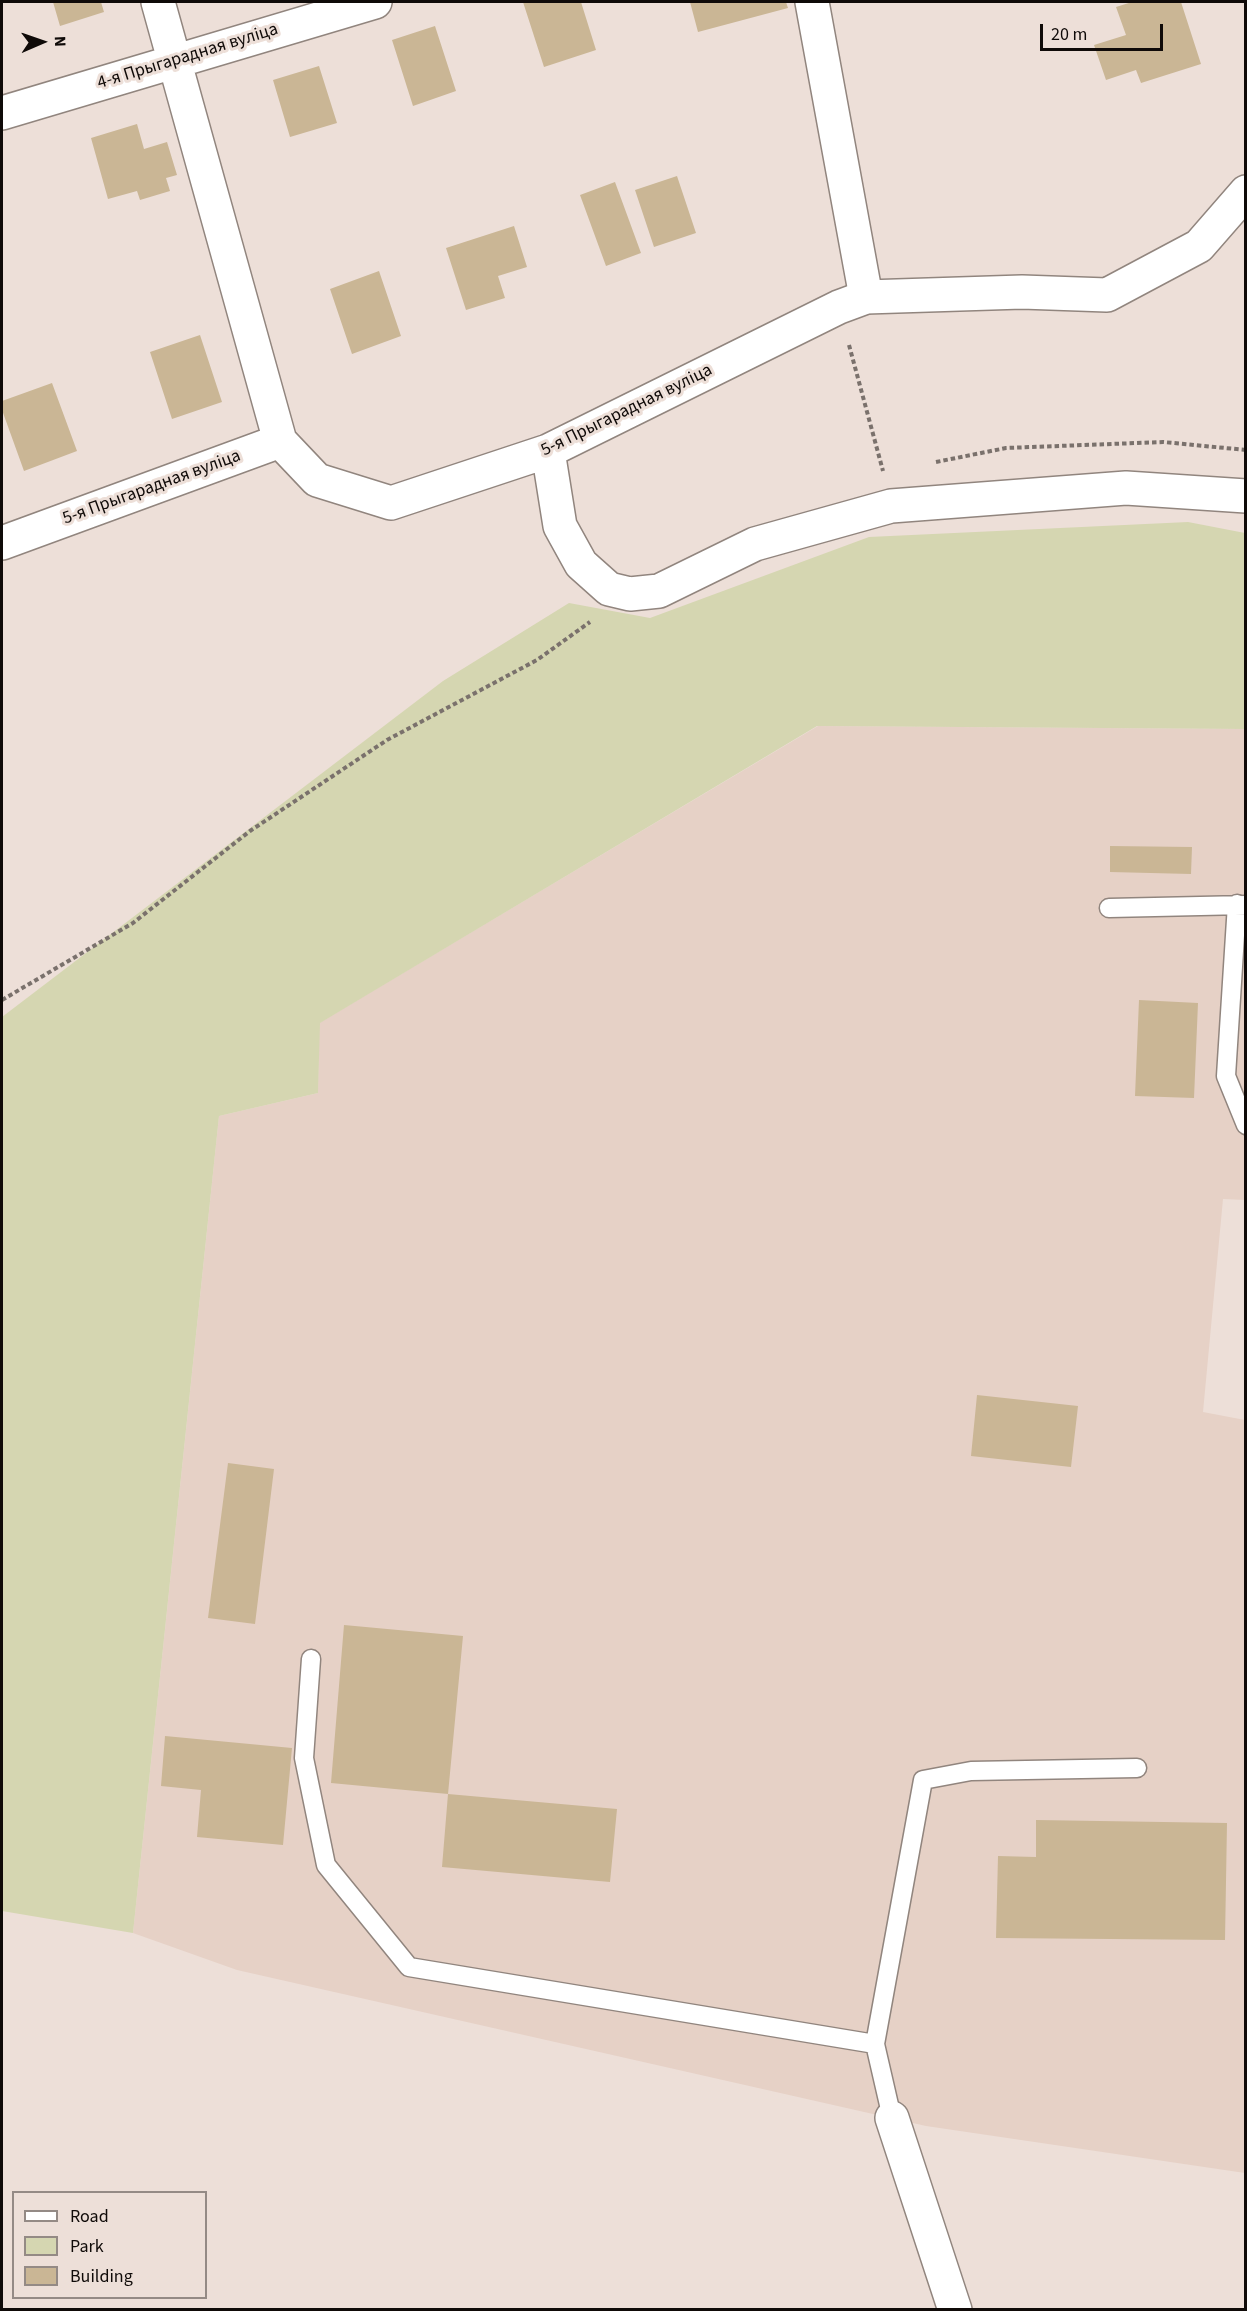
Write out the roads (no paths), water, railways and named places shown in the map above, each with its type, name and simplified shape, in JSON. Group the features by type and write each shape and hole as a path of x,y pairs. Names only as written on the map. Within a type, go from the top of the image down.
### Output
{"street":[{"path":"158,2 280,441"},
{"name":"4-я Прыгарадная вуліца","path":"2,113 375,2"},
{"path":"812,2 852,302"},
{"name":"5-я Прыгарадная вуліца","path":"2,543 280,441 317,480 392,503 548,451 852,302 1022,292 1107,295 1199,246 1245,192"},
{"path":"548,451 560,525 581,564 609,589 630,594 659,591 755,544 891,506 1126,488 1245,496"},
{"path":"892,2118 955,2310"}],"lane":[{"path":"1109,908 1241,905 1226,1076 1245,1125"},
{"path":"311,1659 304,1758 326,1864 409,1967 875,2044"},
{"path":"892,2118 875,2044 923,1780 971,1772 1137,1768"}]}
